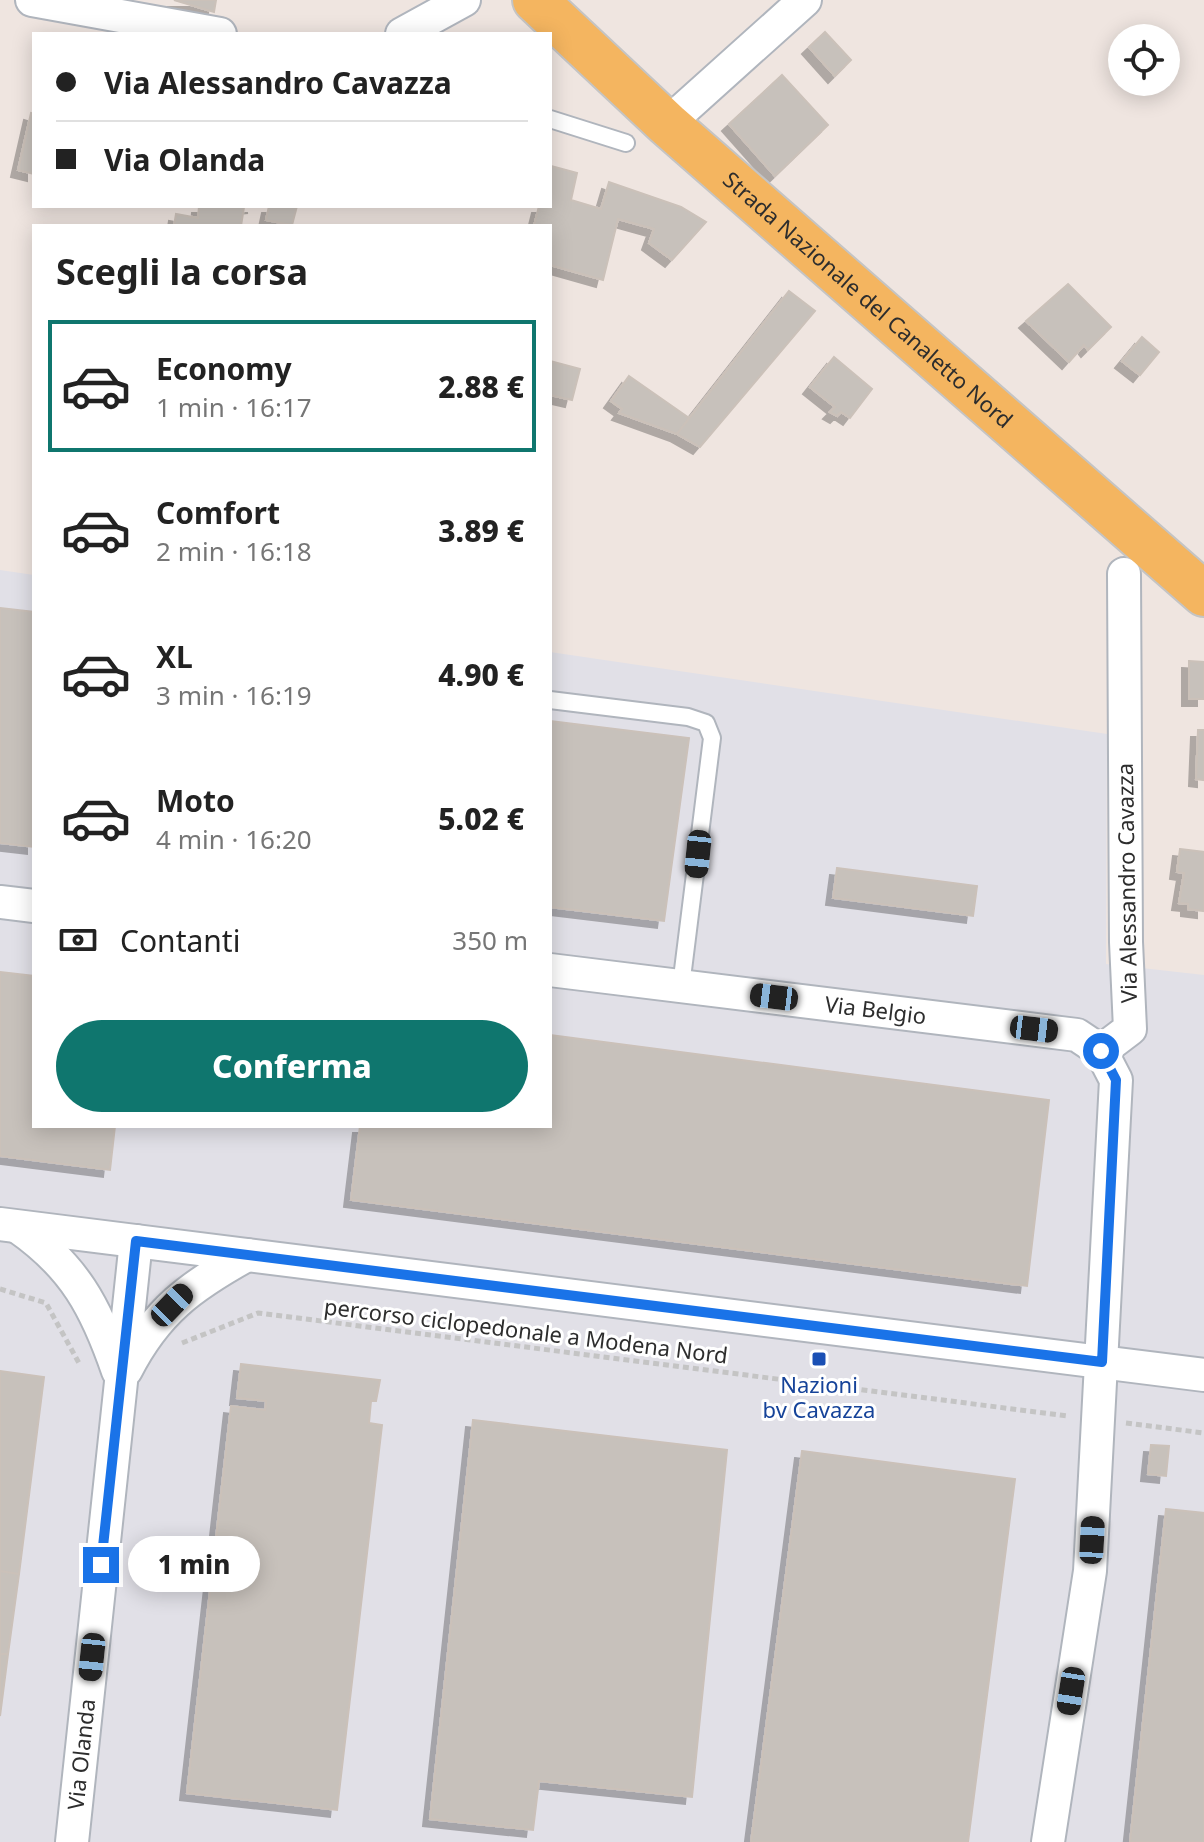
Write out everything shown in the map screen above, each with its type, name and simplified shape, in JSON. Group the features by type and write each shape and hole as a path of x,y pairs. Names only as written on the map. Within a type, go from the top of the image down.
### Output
{"main road":[{"name":"Strada Nazionale del Canaletto Nord","path":"535,0 667,124 1204,594"}],"street":[{"path":"32,0 209,32"},
{"path":"401,32 424,0"},
{"path":"404,32 464,0"},
{"path":"667,124 805,0"},
{"name":"Via Alessandro Cavazza","path":"1101,1051 1130,1029 1126,942 1124,574"},
{"path":"0,902 32,906"},
{"name":"Via Belgio","path":"552,970 1077,1035 1101,1051"},
{"path":"1048,1842 1090,1571 1116,1080 1101,1051"},
{"path":"9,1226 1204,1375"},
{"name":"Via Olanda","path":"9,1226 43,1245 92,1303 120,1377"},
{"name":"Via Olanda","path":"72,1842 136,1241"},
{"name":"Via Olanda","path":"120,1377 160,1317 184,1292 247,1255"}],"lane":[{"path":"552,120 626,143"},
{"path":"552,700 688,717 706,723 712,738 681,986"}],"path":[{"path":"0,1289 46,1303 82,1369 120,1377"},
{"name":"percorso ciclopedonale a Modena Nord","path":"173,1346 258,1313 1204,1433"}],"shaded area":[{"path":"0,570 32,575 32,1128 552,1128 552,652 1107,734 1106,964 1204,975 1204,1842 0,1842"}],"building":[{"path":"174,0 216,0 214,12"},
{"path":"825,32 851,60 835,76 809,47"},
{"path":"782,75 828,125 775,176 729,124"},
{"path":"31,113 32,174 18,170"},
{"path":"552,166 577,173 571,200 601,209 609,182 681,207 706,222 672,260 649,243 654,229 618,219 603,280 552,266 552,224 534,224 538,208 552,208"},
{"path":"199,208 244,208 241,224 174,224 176,214 198,218"},
{"path":"269,208 296,208 292,224 266,220"},
{"path":"1068,284 1111,327 1088,350 1084,345 1069,362 1026,321"},
{"path":"789,291 815,311 700,447 677,434"},
{"path":"1142,337 1159,352 1140,375 1122,361"},
{"path":"834,357 872,389 850,418 841,412 837,416 830,412 835,407 810,387"},
{"path":"552,362 580,369 572,400 552,395"},
{"path":"629,376 689,418 677,434 619,413 622,409 611,401"},
{"path":"0,608 32,612 32,847 0,843"},
{"path":"1189,661 1204,662 1204,699 1189,699"},
{"path":"552,721 689,738 664,921 552,907"},
{"path":"1198,730 1204,730 1204,780 1196,779"},
{"path":"1180,849 1204,852 1204,911 1188,909 1188,904 1179,903 1184,873 1177,872"},
{"path":"837,868 977,886 973,916 833,898"},
{"path":"0,972 32,976 32,1128 115,1128 110,1170 0,1156"},
{"path":"552,1035 1049,1100 1027,1286 351,1200 360,1128 552,1128"},
{"path":"241,1364 380,1380 376,1401 371,1401 369,1423 382,1425 337,1810 187,1793 231,1406 265,1410 266,1401 237,1398"},
{"path":"0,1371 44,1377 19,1574 0,1571"},
{"path":"473,1420 727,1450 692,1797 539,1781 533,1830 430,1819"},
{"path":"1151,1445 1169,1446 1166,1476 1148,1474"},
{"path":"802,1451 1015,1479 968,1842 751,1842"},
{"path":"1166,1509 1204,1513 1204,1842 1130,1842"},
{"path":"0,1571 19,1574 8,1654 0,1654"},
{"path":"0,1654 8,1654 0,1716"}],"place":[{"name":"Nazioni bv Cavazza","path":"819,1359"}],"route":[{"path":"101,1565 136,1241 1102,1362 1116,1080 1101,1051"}]}
